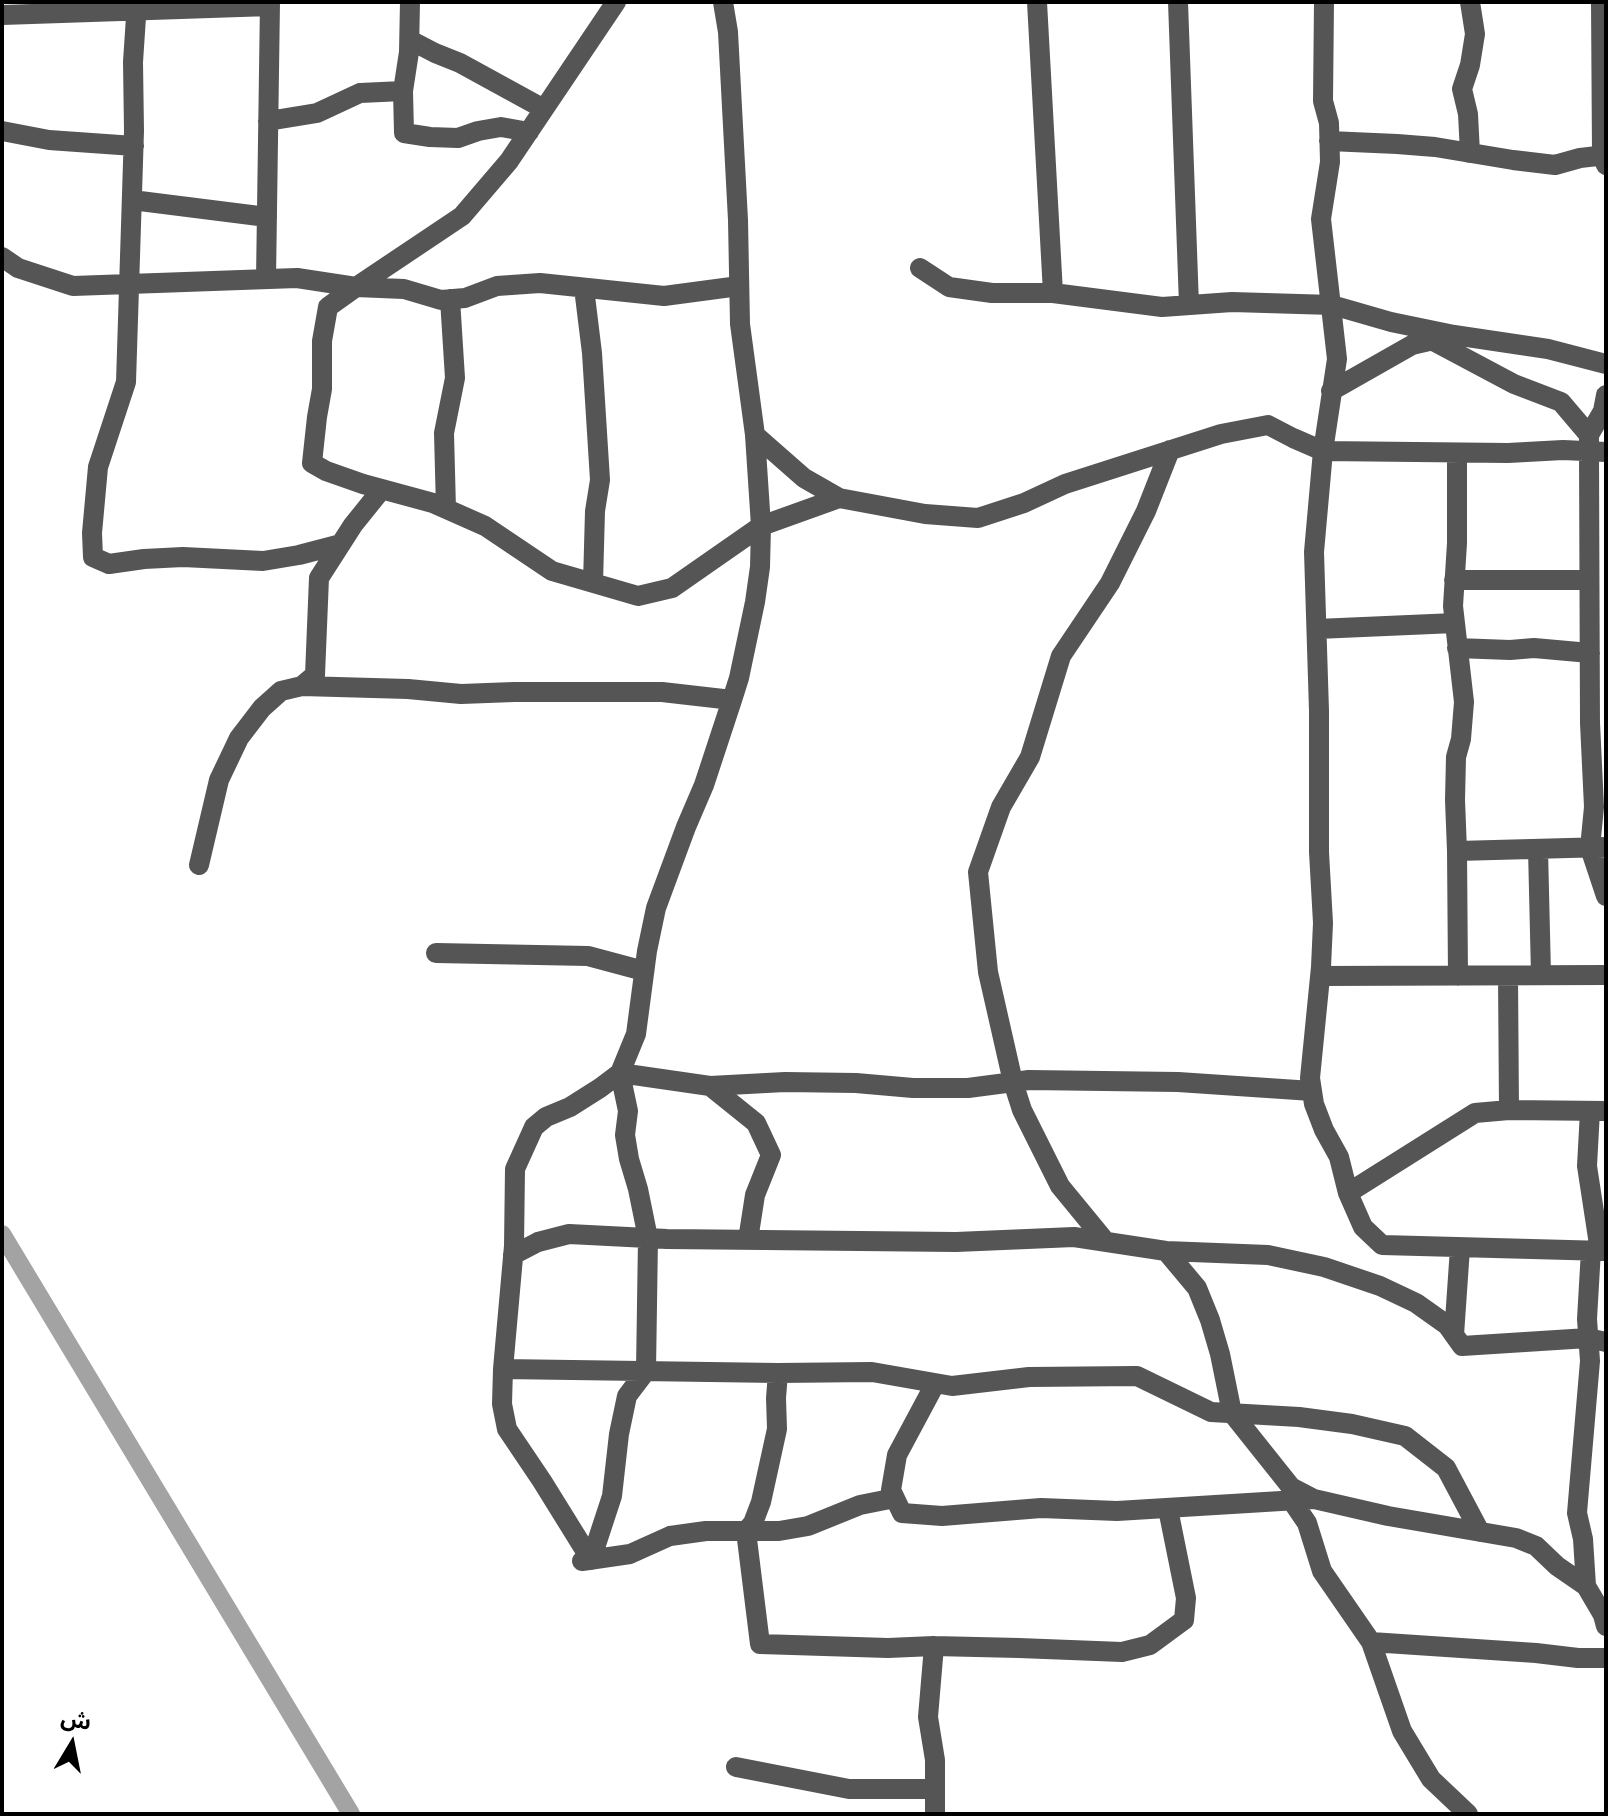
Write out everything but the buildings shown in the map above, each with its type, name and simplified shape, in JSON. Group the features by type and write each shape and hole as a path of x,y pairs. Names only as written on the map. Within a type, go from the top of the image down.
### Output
{"street":[{"path":"410,2 410,40 403,91 404,133 458,138 501,127 529,132"},
{"path":"616,2 509,161 462,216 328,307 322,341 322,389 312,463 326,471 433,503 485,526 552,571 638,596 672,588 761,526 839,498"},
{"path":"584,1561 542,1481 507,1429 502,1404 513,1255 515,1169 534,1127 620,1073 636,1034 656,908 704,785 732,700 755,602 761,526 755,435 740,324 738,220 728,32 723,2"},
{"path":"1037,2 1053,293"},
{"path":"1178,2 1189,305"},
{"path":"1324,2 1323,101 1329,123 1330,162 1321,219 1337,359 1323,451 1314,552 1323,923 1310,1078 1314,1104 1339,1157 1348,1193 1363,1227 1382,1245 1599,1251"},
{"path":"1470,2 1475,34 1462,89 1468,114 1470,153"},
{"path":"1329,141 1410,145 1555,165 1580,158 1605,158 1601,2"},
{"path":"2,15 137,6 270,4 266,279"},
{"path":"137,6 126,382 98,467 93,557 109,564 183,557 263,561 341,544"},
{"path":"410,40 460,63 544,109"},
{"path":"268,121 317,113 360,93 403,91"},
{"path":"2,131 49,140 134,146"},
{"path":"132,200 267,217"},
{"path":"2,257 18,268 73,286 297,278 356,287 404,289 441,300 465,298 497,286 540,283 664,296 739,286"},
{"path":"920,268 949,287 992,293 1053,293 1162,307 1232,302 1332,305 1406,325 1548,349 1606,364"},
{"path":"584,288 592,353 600,480 595,511 593,583"},
{"path":"446,509 444,433 455,378 450,299"},
{"path":"1406,325 1514,384 1561,402 1595,447"},
{"path":"1331,391 1412,345 1454,335"},
{"path":"1606,395 1595,447 1589,580 1598,607 1590,653 1594,807 1606,896"},
{"path":"755,435 804,478 839,498 925,514 978,518 1024,503 1065,484 1170,450 1221,434 1268,425 1323,451 1508,453 1595,447"},
{"path":"1106,1242 1060,1186 1022,1110 988,972 978,872 1001,807 1030,757 1061,656 1110,583 1146,511 1170,450"},
{"path":"1457,453 1455,623 1464,702 1456,757 1455,800 1458,976"},
{"path":"302,686 315,675 319,578 353,525 382,489"},
{"path":"1454,580 1589,580"},
{"path":"1317,629 1455,623"},
{"path":"1457,648 1534,648 1590,653"},
{"path":"199,865 219,780 239,738 262,708 281,691 302,686 461,694 662,692 732,700"},
{"path":"1457,851 1598,847"},
{"path":"1538,849 1541,975"},
{"path":"436,953 588,956 644,971"},
{"path":"1320,976 1606,975"},
{"path":"1508,976 1509,1110"},
{"path":"620,1073 710,1086 785,1082 968,1088 1029,1080 1178,1082 1312,1091"},
{"path":"584,1561 612,1496 627,1396 646,1371 648,1238 629,1159 625,1135 628,1111 620,1073"},
{"path":"710,1086 756,1123 771,1155 755,1195 748,1240"},
{"path":"1348,1193 1475,1113 1509,1110 1598,1111 1587,1166 1599,1251 1587,1319 1597,1340 1590,1361 1577,1513 1583,1539 1586,1586"},
{"path":"513,1255 538,1242 569,1234 956,1242 1074,1237 1166,1251 1268,1255 1324,1267 1380,1286 1416,1303 1447,1325 1462,1346 1597,1340"},
{"path":"1454,1335 1460,1248"},
{"path":"1166,1251 1197,1288 1220,1354 1232,1413 1292,1494 1307,1523 1322,1571 1371,1642 1402,1731 1431,1779 1468,1814"},
{"path":"503,1369 872,1372 952,1386 1029,1377 1137,1376 1211,1412 1299,1417 1352,1424 1405,1436 1446,1468 1480,1532"},
{"path":"778,1373 777,1429 761,1502 753,1523 746,1531 760,1644 1122,1652 1150,1645 1184,1620 1186,1598 1168,1509"},
{"path":"935,1384 897,1455 891,1490 902,1513 942,1516 1041,1508 1117,1511 1168,1509 1292,1494 1388,1516 1516,1538 1536,1546 1557,1566 1586,1586 1606,1626"},
{"path":"584,1561 630,1554 670,1536 706,1531 779,1531 808,1526 860,1505 895,1498"},
{"path":"1371,1642 1606,1658"},
{"path":"934,1646 928,1717 935,1760 935,1814"},
{"path":"736,1767 849,1789 935,1789"}],"waterway":[{"path":"2,1234 351,1814"}]}
